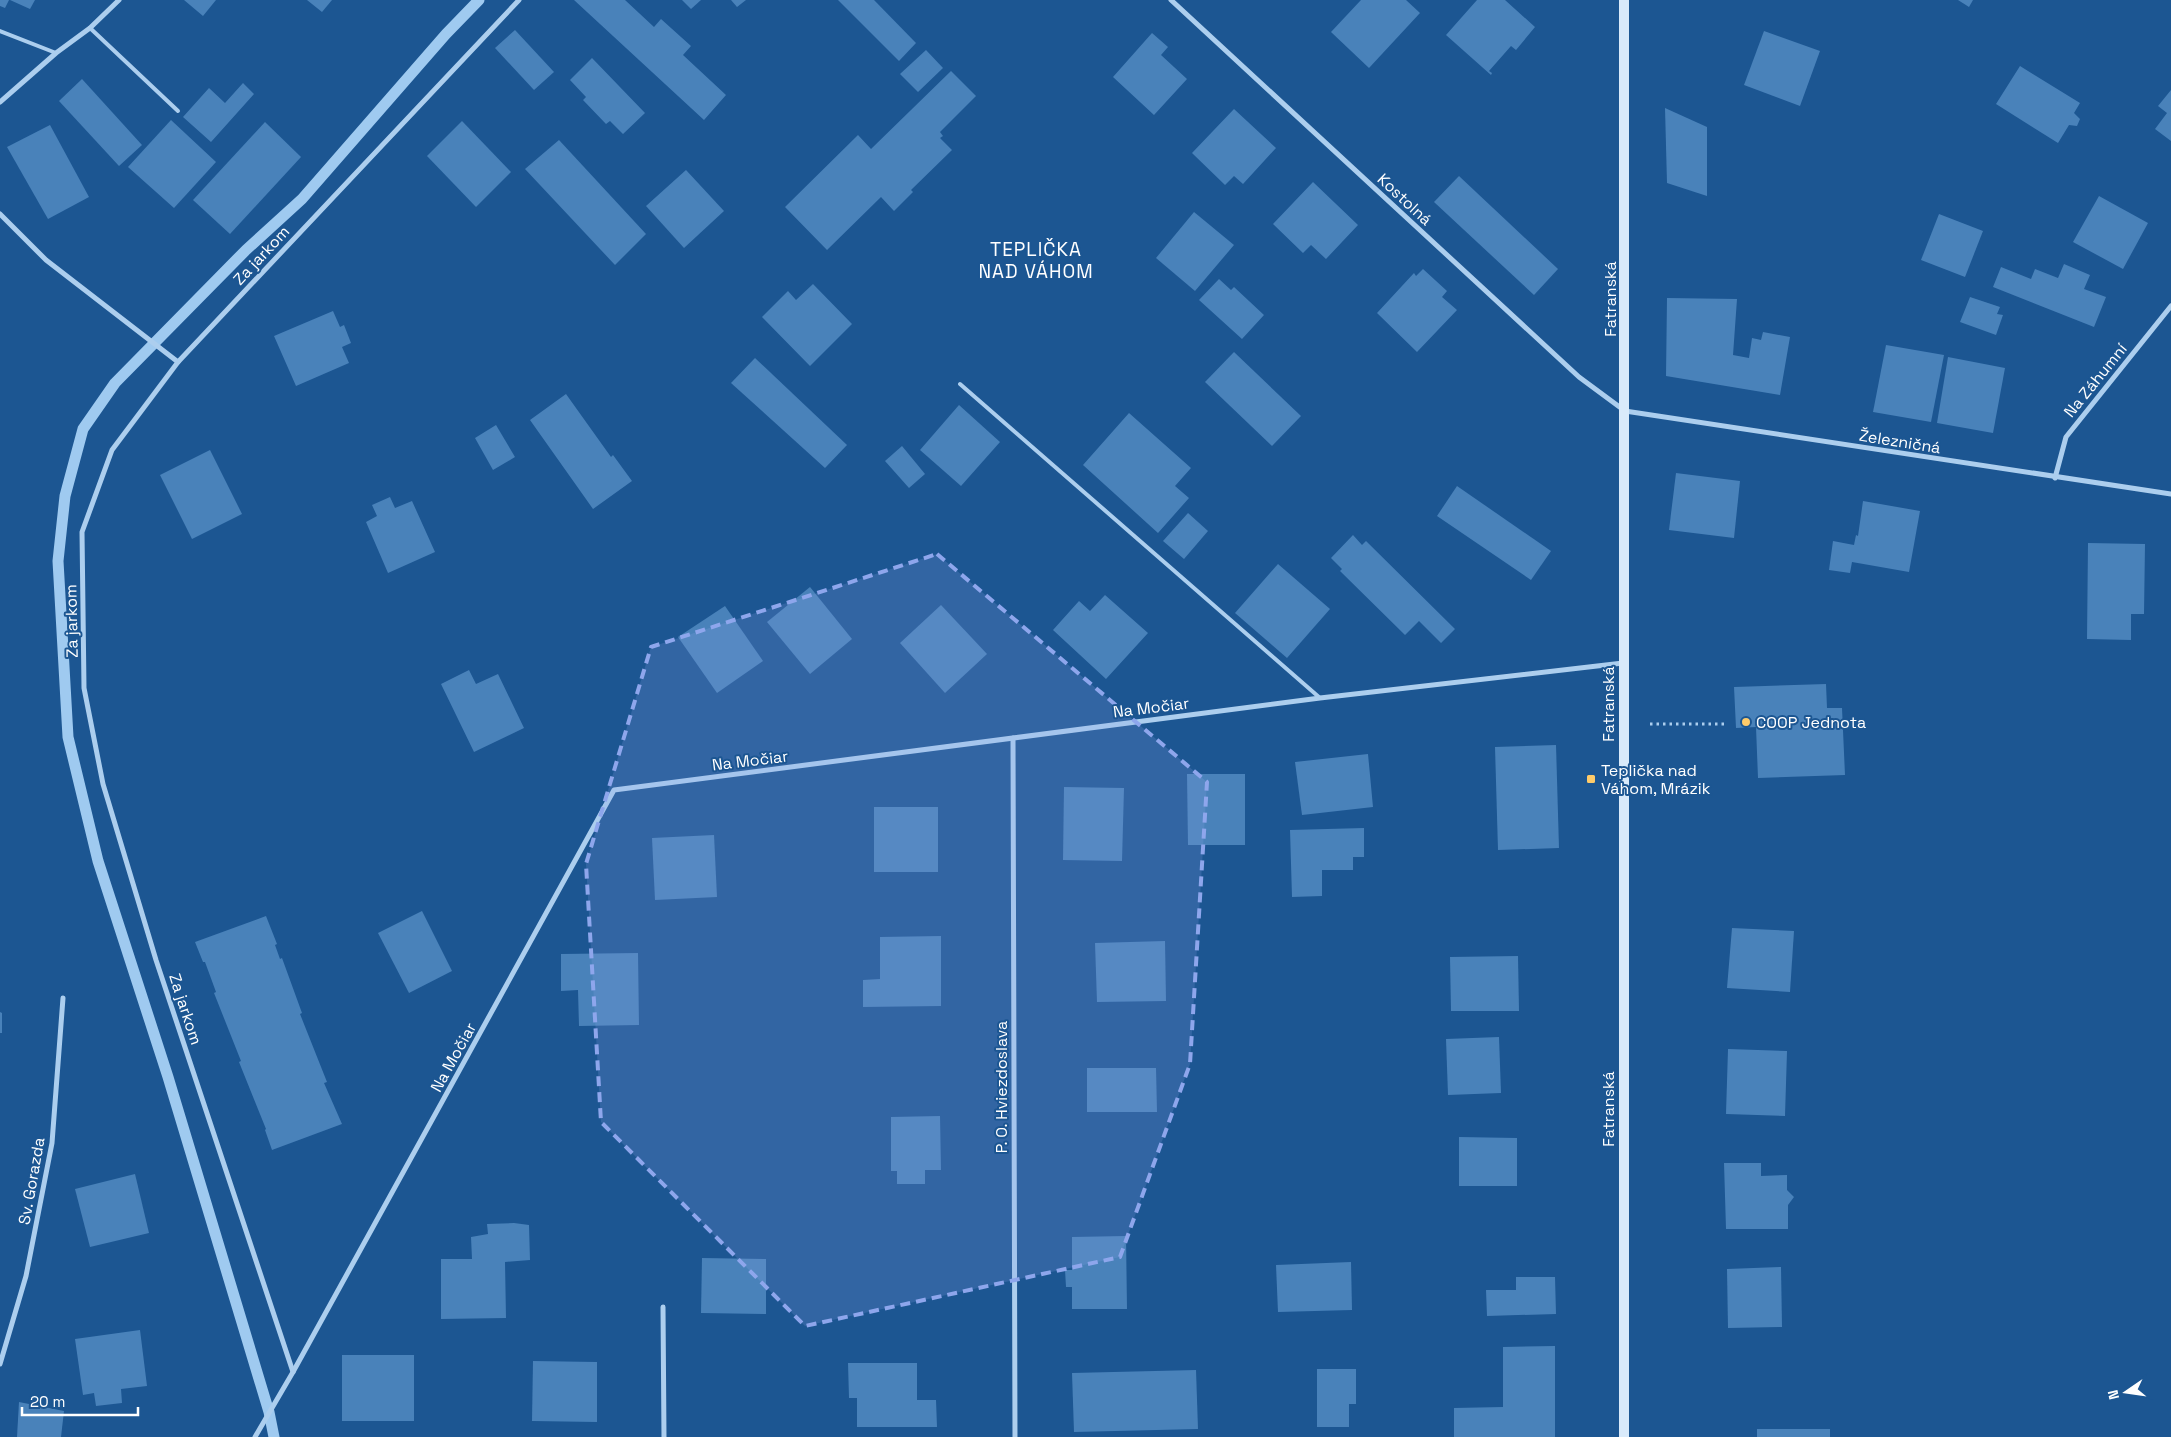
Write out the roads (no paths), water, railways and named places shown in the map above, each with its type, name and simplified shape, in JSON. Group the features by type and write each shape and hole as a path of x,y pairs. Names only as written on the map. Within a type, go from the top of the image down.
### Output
{"main road":[{"name":"Fatranská","path":"1624,0 1624,1437"}],"street":[{"path":"1,100 56,53 90,28 119,0"},
{"name":"Za jarkom","path":"293,1372 154,951 103,784 84,688 82,532 112,450 178,362 519,0"},
{"name":"Kostolná","path":"1171,0 1579,377 1625,411"},
{"path":"0,214 46,260 178,362"},
{"name":"Na Záhumní","path":"2055,478 2066,437 2171,306"},
{"name":"Železničná","path":"1625,411 2055,478 2171,494"},
{"name":"Na Močiar","path":"255,1437 293,1372 614,790 1320,698 1623,663"},
{"name":"P. O. Hviezdoslava","path":"1012,738 1015,1437"},
{"name":"Sv. Gorazda","path":"0,1364 26,1276 52,1143 63,998"},
{"path":"663,1307 664,1437"}],"lane":[{"path":"90,28 178,111"},
{"path":"0,31 56,53"},
{"path":"960,384 1320,698"}],"waterway":[{"path":"274,1437 269,1412 168,1077 98,861 68,737 58,561 65,496 83,429 115,383 246,250 302,199 446,34 479,0"}],"place":[{"name":"COOP Jednota","path":"1746,722"},
{"name":"Teplička nad Váhom, Mrázik","path":"1591,779"}],"district":[{"name":"TEPLIČKA NAD VÁHOM","path":"1036,260"}]}
